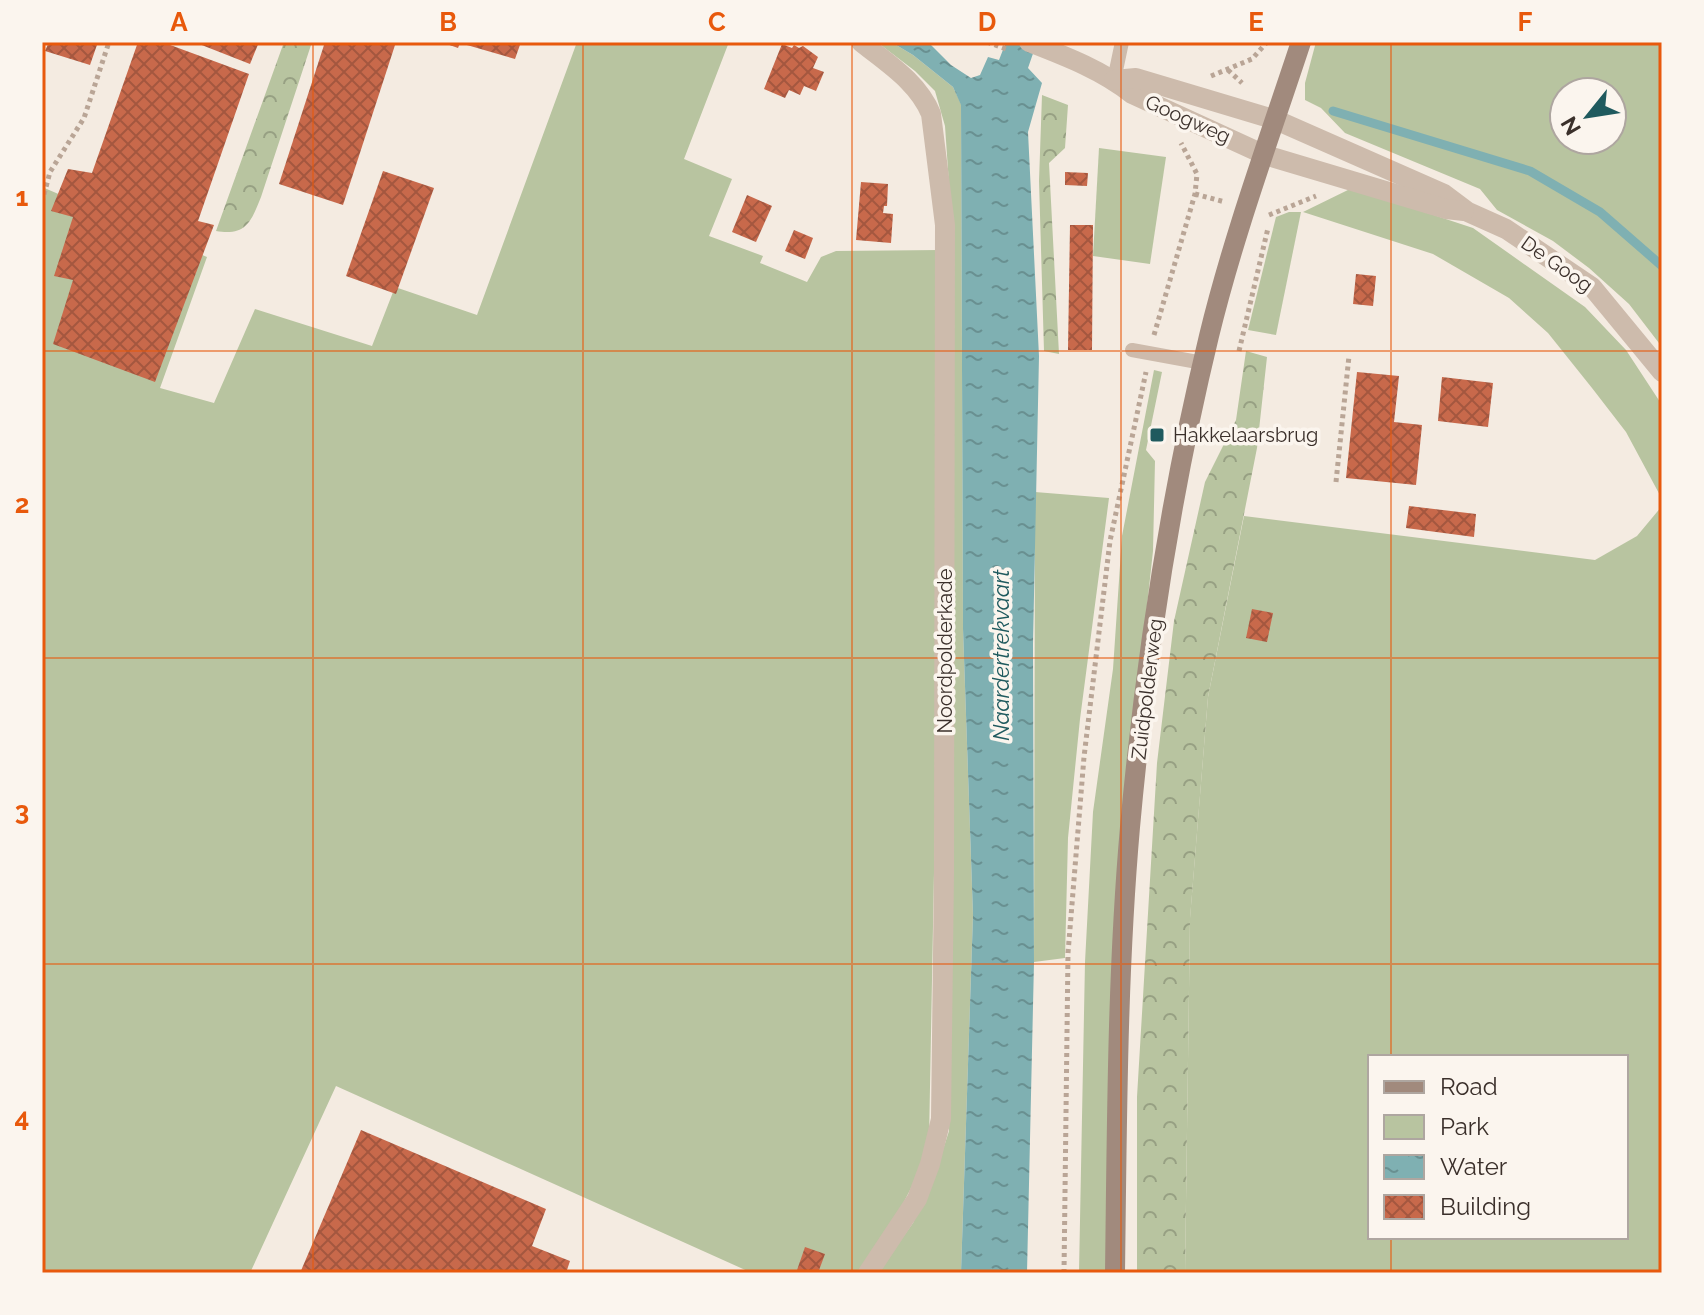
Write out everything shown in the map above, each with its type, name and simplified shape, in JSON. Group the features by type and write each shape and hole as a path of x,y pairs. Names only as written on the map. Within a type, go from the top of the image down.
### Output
{"main road":[{"name":"Zuidpolderweg","path":"1115,1273 1120,1007 1131,815 1151,650 1165,559 1203,363 1230,263 1301,42"}],"street":[{"name":"Noordpolderkade","path":"861,42 925,97 931,114 945,225 941,1119 917,1199 868,1273"},
{"name":"Googweg","path":"1029,42 1064,56 1114,80 1132,94 1265,155"},
{"name":"Googweg","path":"1114,80 1136,78 1276,120"},
{"name":"De Goog","path":"1276,120 1444,194 1468,212 1506,229 1592,287 1662,372"},
{"name":"De Goog","path":"1265,155 1446,209 1468,212"}],"lane":[{"path":"1114,80 1122,42"},
{"path":"1132,350 1203,363"}],"path":[{"path":"42,202 50,172 84,118 109,42"},
{"path":"1228,70 1252,59 1267,42"},
{"name":"Googweg","path":"1150,354 1195,194 1197,174 1182,143"},
{"path":"1239,351 1271,215"},
{"path":"1064,1273 1068,953 1084,757 1110,541 1150,354"},
{"path":"1336,482 1349,356"}],"green space":[{"path":"284,42 312,42 261,197 254,214 241,229 216,231"},
{"path":"577,42 729,42 684,159 732,179 709,236 763,256 760,263 807,282 821,257 836,251 940,250 941,498 929,1141 917,1176 900,1210 859,1273 752,1273 336,1086 250,1273 42,1273 42,187 207,257 160,388 214,403 255,309 372,346 395,287 477,315"},
{"path":"877,42 891,42 913,55 953,87 961,104 963,629 973,915 961,1273 877,1273 913,1223 949,1131 954,257 945,126 935,91"},
{"path":"1316,42 1662,42 1662,347 1629,304 1589,268 1553,241 1497,210 1480,189 1345,133 1321,108 1305,100 1305,83"},
{"path":"1042,95 1068,105 1065,148 1049,163 1059,354 1044,351 1039,181"},
{"path":"1099,148 1166,157 1150,264 1093,256"},
{"path":"1352,188 1473,228 1585,307 1626,350 1662,405 1662,499 1626,432 1548,333 1509,298 1433,254 1303,212"},
{"path":"1301,212 1276,335 1248,330 1276,217"},
{"path":"1246,351 1267,357 1257,448 1208,697 1190,919 1185,1273 1137,1273 1137,1097 1157,763 1174,621 1205,482 1236,420"},
{"path":"1154,370 1162,372 1146,450 1155,461 1153,551 1126,799 1106,1273 1079,1273 1085,962 1093,812 1113,669 1122,536"},
{"path":"1035,492 1109,498 1068,838 1065,958 1034,962"},
{"path":"1662,506 1662,1273 1185,1273 1190,918 1208,697 1244,516 1595,560 1637,536"}],"water":[{"name":"Naardertrekvaart","path":"891,42 928,42 951,65 971,78 980,75 988,57 999,60 1006,42 1037,42 1028,68 1042,83 1028,132 1039,356 1033,644 1034,962 1027,1273 961,1273 973,915 963,629 961,105 953,87 913,55"}],"building":[{"path":"49,42 98,42 90,65 45,51"},
{"path":"138,42 162,42 249,74 198,221 214,225 155,382 53,344 73,280 54,276 73,217 51,211 68,169 92,173"},
{"path":"194,42 259,42 250,64"},
{"path":"325,42 396,42 343,205 279,184"},
{"path":"441,42 521,42 515,59 460,43 458,48"},
{"path":"782,44 792,48 794,45 799,48 803,46 818,57 813,68 824,72 816,91 804,86 800,95 789,90 785,98 764,89"},
{"path":"383,171 434,188 396,294 346,276"},
{"path":"1065,172 1088,173 1087,186 1065,185"},
{"path":"861,182 888,184 887,206 884,206 883,213 893,214 891,243 856,240"},
{"path":"747,195 772,206 756,242 732,232"},
{"path":"1070,225 1093,225 1092,350 1068,350"},
{"path":"794,230 813,238 805,259 785,251"},
{"path":"1356,274 1376,276 1373,306 1353,304"},
{"path":"1357,372 1399,376 1394,422 1422,425 1416,485 1346,478"},
{"path":"1442,377 1493,383 1488,427 1438,421"},
{"path":"1409,506 1476,514 1474,537 1406,528"},
{"path":"1252,609 1273,613 1267,642 1246,638"},
{"path":"361,1130 546,1209 532,1246 570,1261 566,1273 300,1273"},
{"path":"805,1247 825,1254 818,1273 796,1273"}],"waterway":[{"path":"1333,111 1530,171 1600,212 1662,266"}],"place":[{"name":"Hakkelaarsbrug","path":"1157,435"}]}
